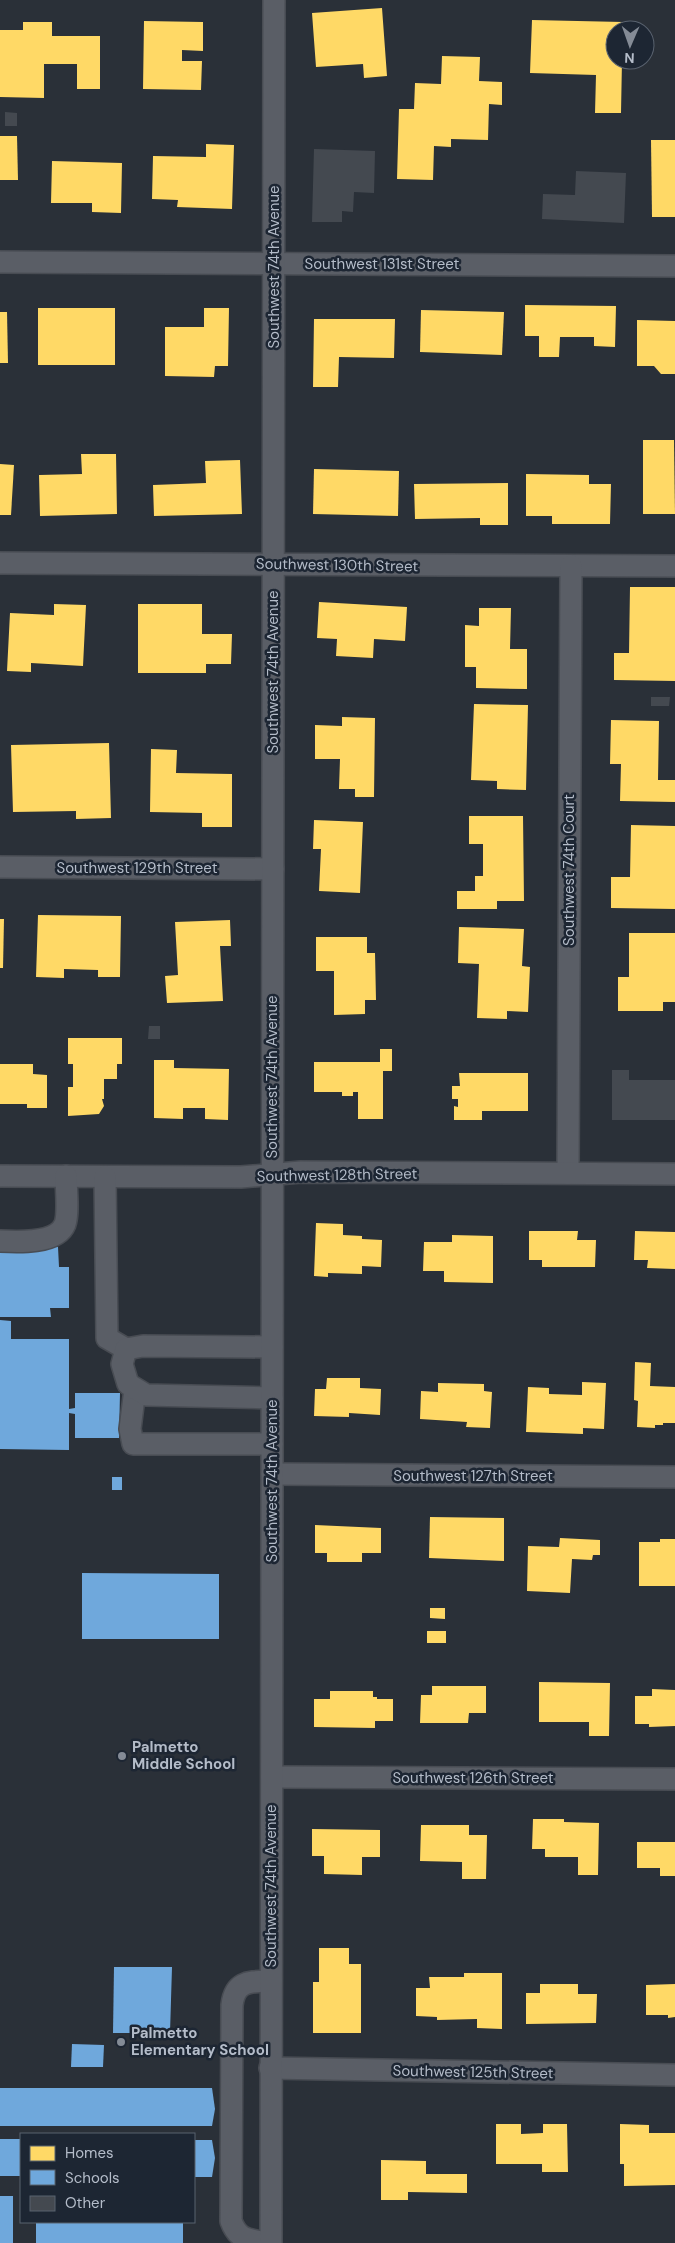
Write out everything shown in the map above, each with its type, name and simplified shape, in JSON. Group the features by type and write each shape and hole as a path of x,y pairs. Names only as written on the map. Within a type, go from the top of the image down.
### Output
{"street":[{"name":"Southwest 74th Avenue","path":"271,2243 274,0"},
{"name":"Southwest 131st Street","path":"0,262 675,266"},
{"name":"Southwest 130th Street","path":"0,563 675,566"},
{"name":"Southwest 74th Court","path":"568,1173 571,566"},
{"name":"Southwest 129th Street","path":"0,867 273,869"},
{"name":"Southwest 128th Street","path":"0,1176 242,1177 301,1172 675,1174"},
{"path":"0,1242 38,1241 58,1233 65,1223 66,1176"},
{"path":"104,1176 106,1338 126,1349 143,1346 272,1347"},
{"path":"126,1349 122,1364 128,1384 146,1395 272,1398"},
{"path":"135,1389 130,1429 133,1444 272,1444"},
{"name":"Southwest 127th Street","path":"272,1474 675,1477"},
{"name":"Southwest 126th Street","path":"272,1777 675,1779"},
{"path":"266,2243 240,2237 234,2230 231,2221 232,2005 234,1993 238,1987 251,1982 271,1981"},
{"name":"Southwest 125th Street","path":"270,2068 675,2075"}],"building: Homes":[{"path":"382,8 387,76 364,78 363,64 316,67 312,13"},
{"path":"532,20 605,22 605,70 622,70 621,113 595,113 596,75 530,73"},
{"path":"144,21 203,22 203,51 182,50 182,61 202,61 201,90 143,89"},
{"path":"23,22 52,22 52,36 100,36 100,89 77,89 77,64 44,64 44,98 0,97 0,30 23,30"},
{"path":"442,56 480,57 479,81 502,82 502,105 489,104 488,140 451,139 451,147 434,146 433,180 397,179 399,109 414,109 415,83 441,84"},
{"path":"0,136 17,136 18,180 0,180"},
{"path":"651,140 675,140 675,217 652,217"},
{"path":"206,144 234,145 232,209 177,207 178,200 152,199 153,156 206,157"},
{"path":"52,161 122,163 121,213 92,212 92,203 51,203"},
{"path":"525,305 616,306 615,347 594,346 594,337 560,337 559,357 539,357 539,336 525,336"},
{"path":"38,308 115,308 115,365 38,365"},
{"path":"204,308 229,308 228,366 215,366 214,377 165,376 165,327 204,327"},
{"path":"421,310 504,312 502,355 420,352"},
{"path":"0,312 7,312 8,363 0,363"},
{"path":"314,319 395,319 394,358 339,357 338,387 313,387"},
{"path":"637,320 675,321 675,374 661,374 654,366 637,366"},
{"path":"643,440 674,440 675,514 643,514"},
{"path":"81,454 116,454 117,514 40,516 39,475 82,474"},
{"path":"240,460 242,514 154,516 153,485 206,483 205,461"},
{"path":"0,464 14,465 11,515 0,515"},
{"path":"314,469 399,471 398,516 313,514"},
{"path":"526,474 589,475 589,484 611,484 610,524 552,524 552,516 526,516"},
{"path":"508,483 508,525 480,525 480,518 415,519 414,484"},
{"path":"630,587 675,587 675,681 614,680 614,653 629,653"},
{"path":"319,602 407,607 405,641 374,639 373,658 336,656 337,639 317,638"},
{"path":"54,604 86,605 83,666 31,663 31,672 7,671 10,613 54,615"},
{"path":"138,604 202,604 202,634 232,634 231,664 206,664 206,673 138,673"},
{"path":"479,608 511,608 510,649 527,649 527,689 476,688 476,667 465,667 465,625 479,626"},
{"path":"474,704 528,705 526,790 497,789 497,781 471,780"},
{"path":"342,717 375,718 374,797 355,797 355,789 339,789 340,759 315,759 315,725 342,726"},
{"path":"611,720 659,721 658,780 675,780 675,802 620,801 621,764 610,764"},
{"path":"109,743 111,818 76,819 76,811 13,812 11,745"},
{"path":"151,749 177,750 176,773 232,774 232,827 202,827 202,813 150,812"},
{"path":"469,816 523,816 524,901 497,901 497,909 457,909 457,891 475,891 475,876 483,876 483,844 469,844"},
{"path":"314,820 363,822 360,893 319,891 321,849 313,849"},
{"path":"631,825 675,826 675,909 611,908 611,877 630,877"},
{"path":"38,915 121,916 120,977 98,977 98,970 64,969 64,978 36,977"},
{"path":"0,919 4,919 3,968 0,968"},
{"path":"230,920 231,946 220,946 223,1001 167,1003 165,976 178,975 175,922"},
{"path":"459,927 524,929 522,966 530,967 528,1012 507,1011 507,1019 477,1018 479,964 458,963"},
{"path":"629,933 675,933 675,1002 663,1002 663,1011 618,1011 618,977 629,977"},
{"path":"316,937 367,937 367,953 375,953 376,1000 365,1000 365,1014 334,1015 334,971 316,971"},
{"path":"68,1038 122,1038 122,1064 117,1064 117,1079 104,1079 104,1099 102,1099 104,1106 99,1114 68,1116 68,1087 73,1087 73,1064 68,1064"},
{"path":"380,1049 392,1049 392,1071 383,1071 383,1119 358,1119 358,1092 353,1092 353,1096 342,1096 342,1092 314,1092 314,1062 380,1062"},
{"path":"154,1060 174,1060 174,1068 229,1069 228,1120 205,1119 205,1108 183,1108 183,1119 154,1118"},
{"path":"0,1064 33,1064 33,1074 47,1075 47,1108 27,1108 27,1104 0,1104"},
{"path":"459,1073 528,1073 528,1111 482,1111 482,1120 454,1120 454,1106 458,1107 458,1099 452,1099 452,1086 460,1086"},
{"path":"316,1223 343,1224 343,1235 362,1236 362,1239 382,1240 381,1267 362,1266 362,1274 328,1273 328,1277 314,1276"},
{"path":"529,1231 578,1231 577,1240 596,1240 595,1267 542,1267 542,1260 529,1260"},
{"path":"635,1231 675,1232 675,1269 647,1268 648,1260 634,1260"},
{"path":"452,1235 493,1236 493,1283 444,1282 444,1271 423,1271 424,1242 452,1242"},
{"path":"635,1362 651,1363 650,1386 675,1387 675,1423 655,1425 655,1428 637,1427 638,1401 634,1400"},
{"path":"327,1378 360,1378 360,1388 381,1389 380,1415 349,1413 349,1417 314,1416 315,1389 326,1389"},
{"path":"582,1382 606,1383 604,1429 583,1428 583,1434 526,1432 528,1387 549,1388 549,1394 582,1395"},
{"path":"438,1383 484,1384 484,1391 492,1392 490,1428 466,1427 467,1422 420,1419 421,1391 438,1392"},
{"path":"430,1517 504,1518 504,1561 429,1558"},
{"path":"315,1525 381,1528 381,1553 362,1553 362,1562 327,1562 327,1553 315,1553"},
{"path":"560,1538 600,1540 600,1555 593,1555 592,1560 572,1559 570,1593 527,1591 528,1546 559,1547"},
{"path":"660,1539 675,1539 675,1586 639,1586 639,1542 660,1542"},
{"path":"430,1608 445,1608 445,1619 430,1618"},
{"path":"427,1631 446,1631 446,1643 427,1643"},
{"path":"539,1682 610,1683 609,1736 589,1736 589,1722 539,1722"},
{"path":"432,1686 486,1686 486,1713 469,1713 468,1723 420,1723 421,1695 432,1695"},
{"path":"652,1689 675,1690 675,1726 649,1727 649,1724 635,1724 635,1696 652,1696"},
{"path":"330,1691 373,1691 373,1697 377,1697 377,1699 393,1699 393,1721 375,1721 375,1728 314,1727 314,1699 330,1699"},
{"path":"533,1819 564,1819 564,1822 599,1823 598,1875 578,1875 578,1857 545,1857 545,1849 532,1849"},
{"path":"421,1825 469,1825 469,1835 487,1835 486,1879 462,1879 462,1862 420,1861"},
{"path":"312,1829 380,1830 380,1857 362,1857 362,1875 324,1874 324,1856 312,1856"},
{"path":"637,1842 675,1842 675,1876 660,1876 660,1868 637,1868"},
{"path":"319,1948 349,1948 349,1964 361,1964 361,2033 313,2033 313,1982 319,1982"},
{"path":"464,1973 502,1973 502,2029 477,2028 477,2019 437,2020 437,2017 416,2016 416,1988 430,1988 429,1977 464,1977"},
{"path":"540,1984 578,1984 578,1994 597,1994 596,2023 526,2024 526,1993 540,1993"},
{"path":"675,1984 675,2017 668,2018 668,2015 646,2015 646,1985"},
{"path":"496,2124 521,2124 521,2134 543,2133 543,2124 567,2124 568,2172 542,2172 542,2164 496,2164"},
{"path":"620,2124 649,2125 649,2133 675,2133 675,2185 624,2186 624,2164 620,2164"},
{"path":"381,2160 426,2161 426,2174 467,2174 467,2193 408,2192 408,2200 381,2200"}],"building: Schools":[{"path":"0,1246 58,1247 59,1267 69,1267 69,1308 50,1308 51,1317 0,1317"},
{"path":"0,1320 11,1321 11,1339 69,1339 69,1409 75,1408 75,1393 120,1393 119,1438 75,1438 75,1414 69,1413 69,1450 0,1449"},
{"path":"112,1477 122,1477 122,1490 112,1490"},
{"path":"82,1573 219,1574 219,1639 82,1639"},
{"path":"114,1967 172,1967 170,2033 113,2033"},
{"path":"72,2044 104,2045 103,2067 71,2067"},
{"path":"0,2088 212,2088 215,2109 212,2126 0,2126"},
{"path":"0,2139 20,2139 20,2176 0,2176"},
{"path":"195,2140 212,2140 215,2158 212,2177 195,2177"},
{"path":"0,2196 13,2196 13,2243 0,2243"},
{"path":"36,2223 183,2223 183,2243 36,2243"}],"building: Other":[{"path":"5,112 17,113 17,126 5,126"},
{"path":"314,149 375,151 374,193 354,192 353,212 342,211 342,222 312,222"},
{"path":"576,171 626,173 624,223 542,219 543,194 575,195"},
{"path":"651,697 670,697 669,706 651,706"},
{"path":"149,1026 160,1026 160,1039 148,1039"},
{"path":"612,1070 629,1070 629,1080 675,1080 675,1120 612,1120"}],"place":[{"name":"Palmetto Middle School","path":"122,1756"},
{"name":"Palmetto Elementary School","path":"121,2042"}]}
